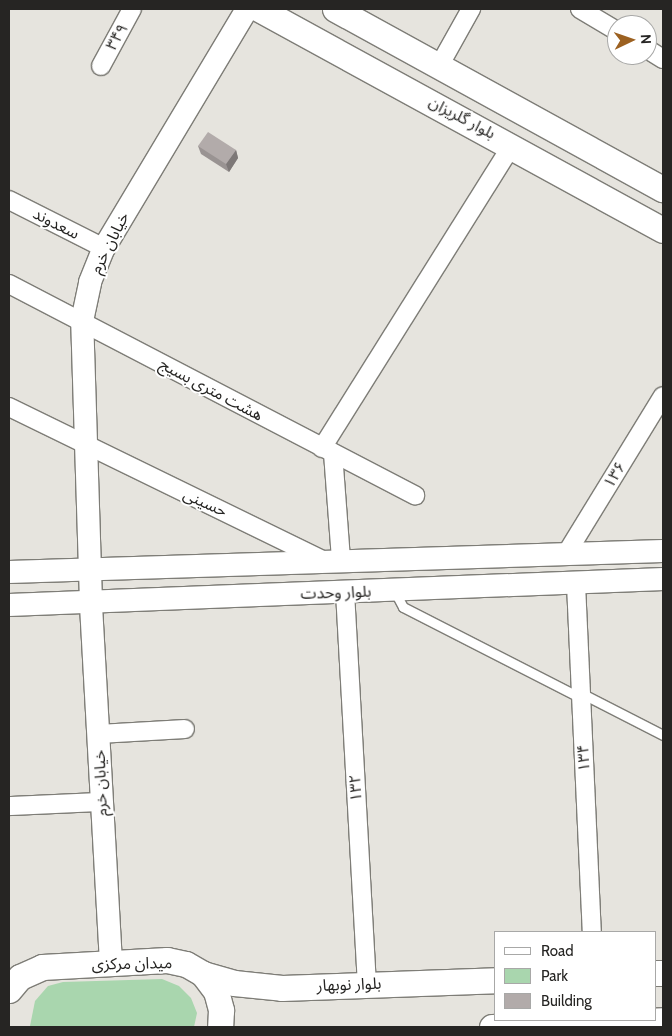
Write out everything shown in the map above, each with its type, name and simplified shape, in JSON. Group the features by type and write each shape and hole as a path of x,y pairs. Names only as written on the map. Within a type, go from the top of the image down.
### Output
{"main road":[{"name":"بلوار گلریزان","path":"259,9 512,145 663,230"},
{"name":"بلوار گلریزان","path":"335,9 438,68 663,189"},
{"name":"میدان مرکزی","path":"10,987 20,977 42,966 166,960 186,964 203,974 216,991 222,1010 220,1027"},
{"name":"بلوار نوبهار","path":"203,974 234,983 282,988 494,980"},
{"path":"492,1027 595,1025 649,1021"}],"street":[{"name":"۳۴۹","path":"101,66 132,9"},
{"name":"خیابان خرم","path":"111,963 91,602 82,321 90,282 104,248 247,9"},
{"path":"438,68 471,9"},
{"path":"580,9 607,21"},
{"path":"332,560 328,451 512,145"},
{"name":"سعدوند","path":"9,200 104,248"},
{"name":"هشت متری بسیج","path":"9,284 415,495"},
{"name":"۱۳۶","path":"566,554 663,396"},
{"name":"حسینی","path":"9,408 86,446 332,560"},
{"name":"بلوار وحدت","path":"9,572 332,560 663,551"},
{"name":"بلوار وحدت","path":"9,605 576,584 663,579"},
{"name":"۱۳۴","path":"576,584 592,931"},
{"name":"۱۳۲","path":"346,592 367,984"},
{"path":"99,734 185,729"},
{"path":"9,806 101,802"}],"lane":[{"path":"394,590 403,607 663,735"}],"green space":[{"path":"162,979 179,986 191,998 197,1013 194,1027 30,1026 35,1001 48,986 63,982"}],"building":[{"path":"208,132 236,150 226,164 198,146"}]}
